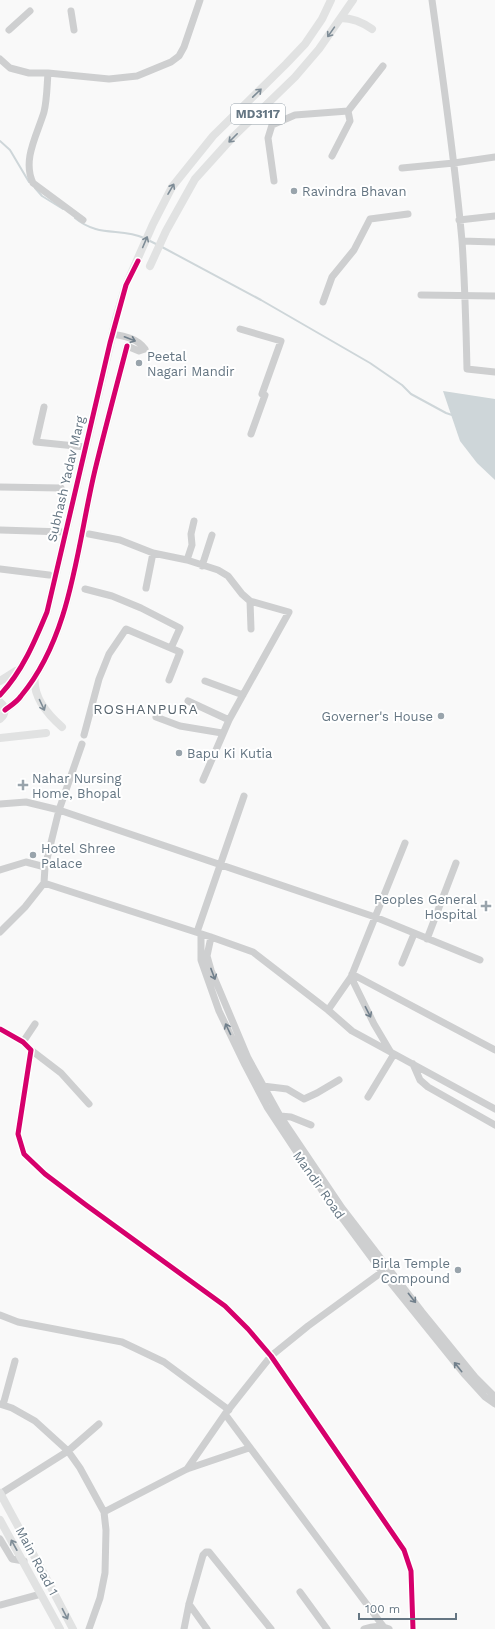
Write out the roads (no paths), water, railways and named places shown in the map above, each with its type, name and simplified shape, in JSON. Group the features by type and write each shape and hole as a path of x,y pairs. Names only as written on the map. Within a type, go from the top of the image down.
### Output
{"main road":[{"name":"Subhash Yadav Marg","path":"0,695 8,687 21,667 36,640 47,612 112,334 126,285 138,261 153,224 172,187 192,160 305,44 322,19 331,0"},
{"name":"MD3117","path":"150,266 166,231 195,179 232,138 269,104 295,77 319,49 353,0"},
{"path":"340,18 349,18 359,21 372,29"},
{"name":"Subhash Yadav Marg","path":"0,719 5,710 21,696 36,675 63,617 94,470 127,346"},
{"path":"0,681 21,667"},
{"path":"36,675 34,684 44,710 62,727"},
{"path":"0,702 5,710"},
{"path":"0,738 46,733"},
{"name":"Main Road 1","path":"0,1494 73,1629"},
{"name":"Main Road 1","path":"0,1520 60,1629"}],"street":[{"path":"0,59 10,68 29,73 48,72 109,80 137,76 171,62 179,56 184,47 200,0"},
{"path":"432,0 454,163 462,241 467,369 495,372"},
{"path":"9,30 30,11"},
{"path":"71,11 74,30"},
{"path":"274,181 268,138 272,125 295,115 348,111 383,66"},
{"path":"48,72 44,111 30,152 30,176 33,183 83,220"},
{"path":"332,156 350,122 348,111"},
{"path":"402,168 495,158"},
{"path":"323,302 332,277 354,250 370,219 408,214"},
{"path":"459,220 495,216"},
{"path":"462,241 495,242"},
{"path":"421,295 495,296"},
{"path":"240,329 281,341 251,434"},
{"path":"112,334 130,338 142,344 145,349 140,351 127,346"},
{"path":"44,407 36,442 85,447"},
{"path":"0,487 61,488"},
{"path":"187,560 192,545 191,534 194,521"},
{"path":"0,530 65,532"},
{"path":"89,534 120,540 153,553 187,560 218,570 228,576 242,594 250,601 289,612 228,720 203,780"},
{"path":"202,566 212,535"},
{"path":"146,588 153,553"},
{"path":"0,569 49,575"},
{"path":"85,589 112,596 141,608 180,628 171,648"},
{"path":"250,601 251,629"},
{"path":"84,735 99,679 109,654 126,629 180,652 169,680"},
{"path":"205,681 242,695"},
{"path":"188,701 228,720"},
{"path":"156,717 180,726 222,733"},
{"path":"0,932 25,908 44,884 45,867 59,810 82,744"},
{"name":"Mandir Road","path":"244,796 199,933 201,960 219,1011 267,1107 325,1195 382,1272 465,1376 485,1397 495,1404"},
{"path":"0,804 26,802 59,810 375,917 480,960"},
{"path":"328,1010 351,976 405,843"},
{"path":"0,870 26,862 45,867"},
{"path":"427,939 456,863"},
{"path":"44,884 211,936 253,952 328,1010 352,1031 495,1109"},
{"path":"402,963 414,934"},
{"name":"Mandir Road","path":"211,936 207,956 211,970 248,1058 280,1116 342,1208 422,1312 475,1377 494,1397"},
{"path":"351,976 495,1050"},
{"path":"351,976 374,1024 392,1053"},
{"path":"23,1042 35,1024"},
{"path":"0,1029 23,1042 61,1073 89,1104"},
{"path":"31,1050 18,1134 24,1154 46,1174 86,1205 225,1306 248,1329 271,1356 404,1550 411,1571 413,1629"},
{"path":"368,1097 392,1053"},
{"path":"413,1064 420,1080 428,1087 495,1125"},
{"path":"263,1086 288,1089 304,1099 338,1080"},
{"path":"280,1116 291,1117 311,1125"},
{"path":"187,1469 227,1412 271,1356 308,1326 382,1272"},
{"path":"0,1315 18,1322 122,1342 164,1362 227,1412 249,1448 386,1627"},
{"path":"15,1361 2,1405 34,1421 68,1451 80,1468 104,1512 106,1530 105,1574 100,1598 89,1629"},
{"path":"0,1494 68,1451 99,1424"},
{"path":"104,1512 187,1469 249,1448"},
{"path":"0,1539 12,1559 24,1562"},
{"path":"184,1629 189,1604 203,1555 206,1552 209,1552 271,1629"},
{"path":"300,1592 327,1629"},
{"path":"0,1606 41,1594"},
{"path":"189,1604 207,1629"},
{"path":"364,1629 371,1626 386,1627"}],"waterway":[{"path":"0,141 10,150 29,182"},
{"path":"35,188 42,196 63,209"},
{"path":"75,218 93,228 127,233 144,238"},
{"path":"148,240 158,245"},
{"path":"162,247 261,300 370,363 402,385 411,394 452,415"}],"place":[{"name":"Ravindra Bhavan","path":"294,191"},
{"name":"Peetal Nagari Mandir","path":"139,363"},
{"name":"Governer's House","path":"441,716"},
{"name":"Bapu Ki Kutia","path":"179,753"},
{"name":"Nahar Nursing Home, Bhopal","path":"23,785"},
{"name":"Hotel Shree Palace","path":"33,855"},
{"name":"Peoples General Hospital","path":"486,906"},
{"name":"Birla Temple Compound","path":"458,1270"}],"district":[{"name":"ROSHANPURA","path":"146,709"}]}
